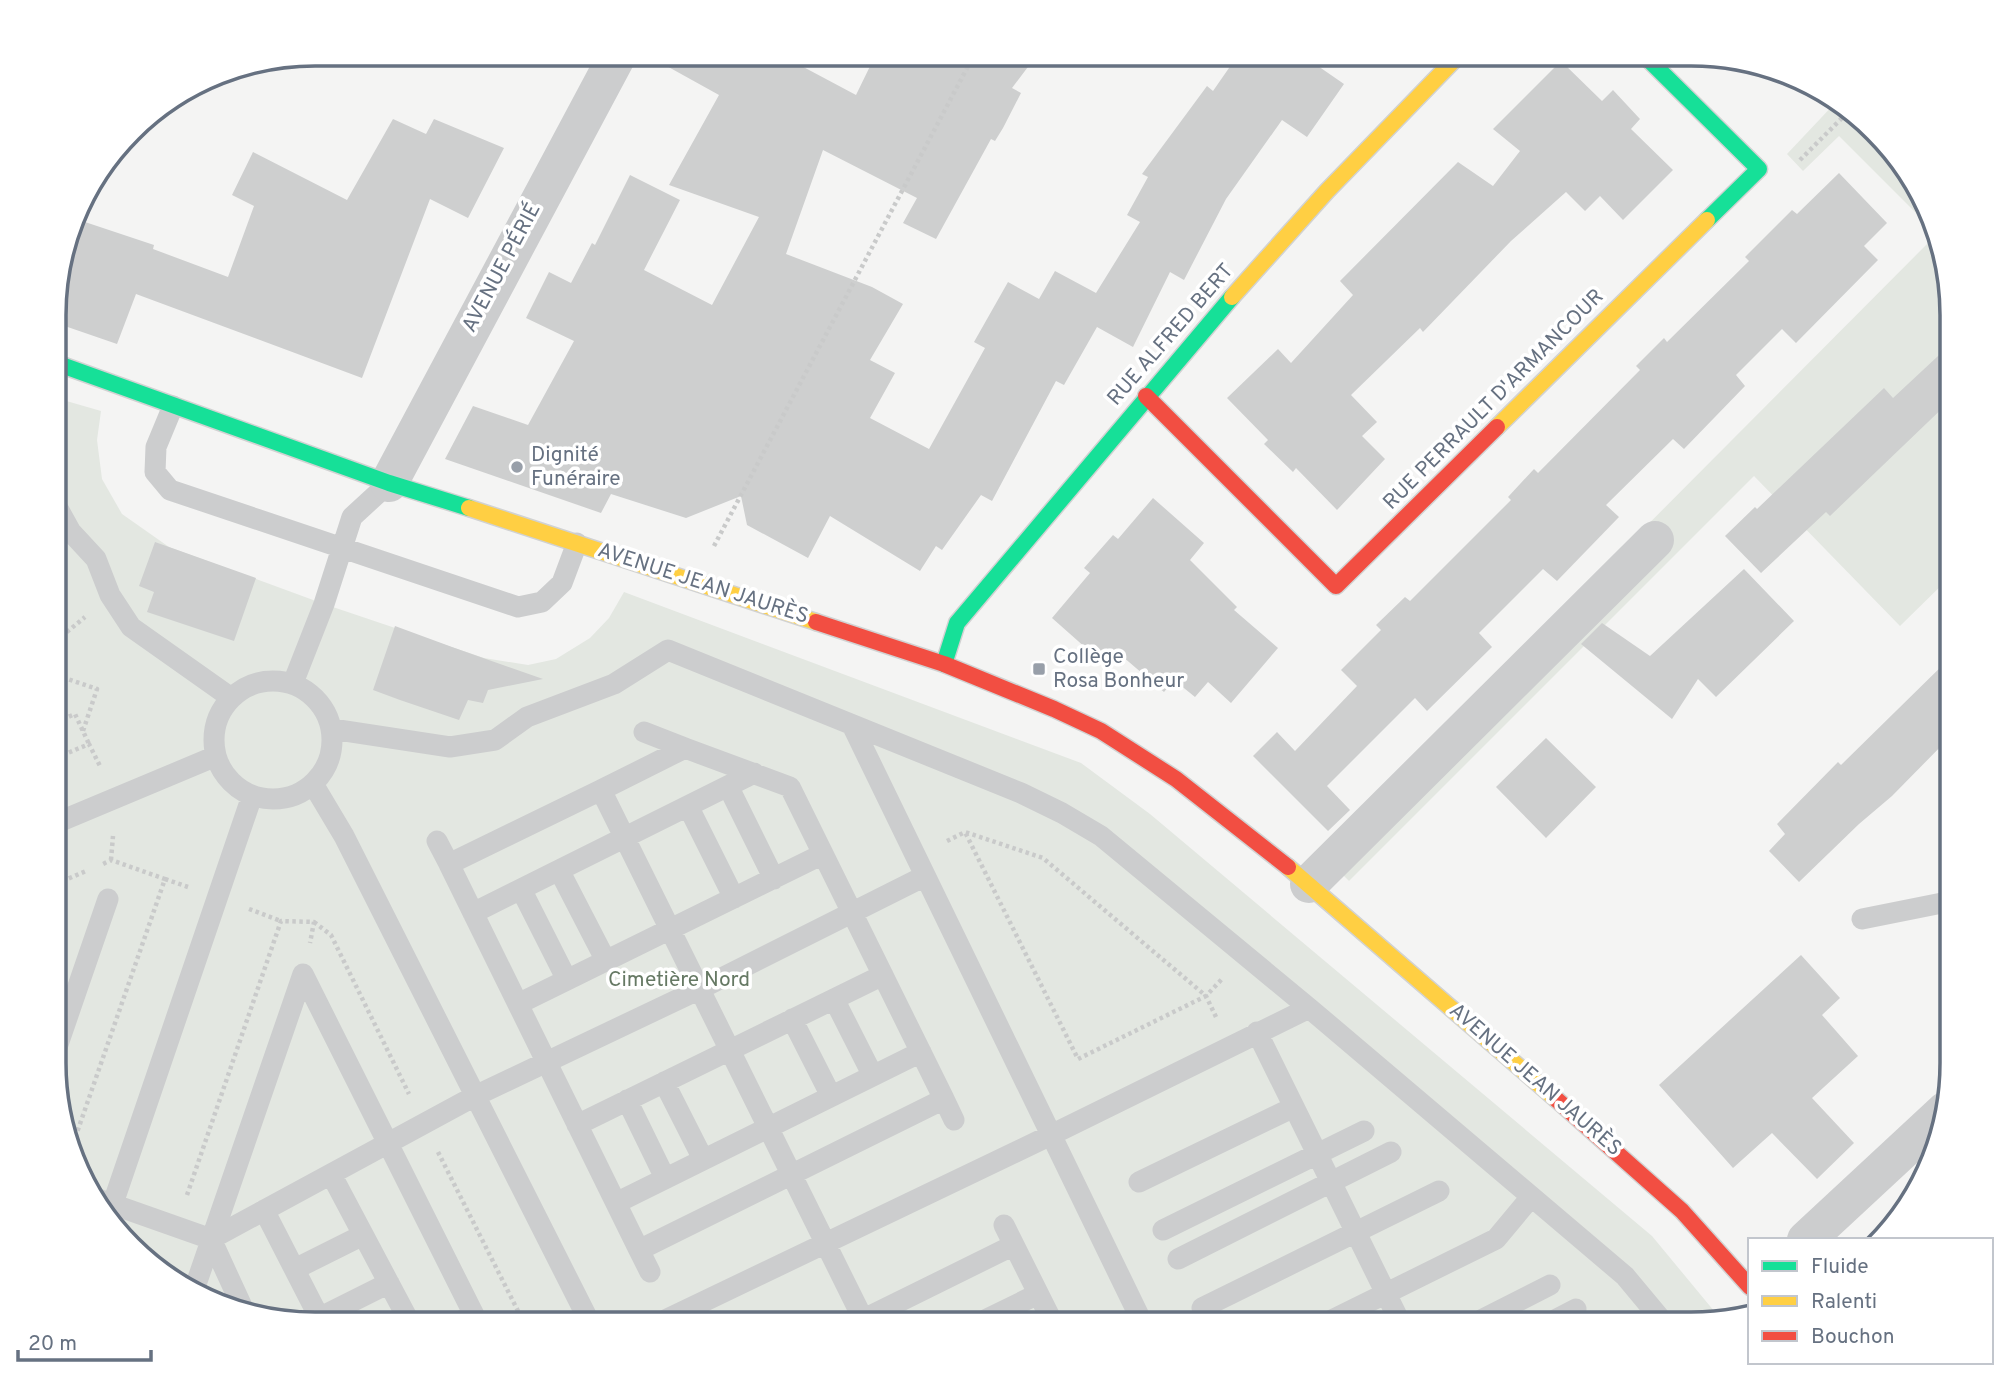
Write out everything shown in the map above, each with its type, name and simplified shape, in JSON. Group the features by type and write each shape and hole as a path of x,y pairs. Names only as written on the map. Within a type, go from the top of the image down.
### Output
{"street":[{"name":"AVENUE PÉRIÉ","path":"389,483 612,66"},
{"name":"RUE ALFRED BERT","path":"944,664 957,623 1146,396 1276,248 1448,66"},
{"path":"1655,66 1759,169"},
{"name":"RUE PERRAULT D'ARMANCOUR","path":"1146,396 1336,586 1759,169"},
{"name":"AVENUE JEAN JAURÈS","path":"66,366 389,483 944,664 1101,731 1176,779 1308,884 1643,1174 1682,1211 1748,1285"},
{"path":"1308,884 1655,540"},
{"path":"1808,1238 1933,1122"}],"lane":[{"path":"173,405 156,447 155,472 170,490 518,607 542,602 562,583 577,543"},
{"path":"293,683 324,604 352,517 389,483"},
{"path":"66,523 71,532 96,559 110,595 131,627 230,698"},
{"path":"332,729 450,747 495,740 527,717 614,684 668,650 1021,793 1101,836 1625,1276 1655,1312"},
{"path":"277,680 293,683 318,701 325,709 332,729 332,749 326,768 313,784 300,793 268,799 253,796 236,787 223,773 213,741 215,725 230,698 244,687 260,681 277,680"},
{"path":"852,725 1137,1312"},
{"path":"644,732 790,787 954,1120"},
{"path":"449,864 685,748"},
{"path":"67,819 216,756"},
{"path":"473,913 754,773"},
{"path":"313,784 344,836 584,1312"},
{"path":"728,786 774,878"},
{"path":"601,790 826,1243 857,1312"},
{"path":"112,1206 253,796"},
{"path":"688,806 734,898"},
{"path":"437,841 650,1272"},
{"path":"518,1004 823,854"},
{"path":"559,870 606,961"},
{"path":"115,1210 211,1239 475,1096 700,989 925,876"},
{"path":"521,889 567,980"},
{"path":"67,1021 108,899"},
{"path":"1862,919 1940,903"},
{"path":"197,1281 303,974 473,1312"},
{"path":"578,1125 883,975"},
{"path":"834,999 873,1076"},
{"path":"682,1312 1309,1008"},
{"path":"792,1019 831,1096"},
{"path":"1257,1032 1395,1312"},
{"path":"616,1203 921,1052"},
{"path":"664,1082 703,1159"},
{"path":"639,1250 944,1099"},
{"path":"627,1100 665,1178"},
{"path":"1139,1182 1294,1107"},
{"path":"1163,1230 1364,1131"},
{"path":"1178,1259 1391,1152"},
{"path":"331,1174 404,1312"},
{"path":"1202,1308 1439,1191"},
{"path":"1348,1312 1496,1238 1531,1197"},
{"path":"264,1210 317,1312"},
{"path":"1004,1225 1047,1312"},
{"path":"295,1269 363,1235"},
{"path":"211,1239 239,1299"},
{"path":"881,1312 1014,1245"},
{"path":"336,1312 389,1283"},
{"path":"1497,1312 1550,1285"},
{"path":"1003,1312 1038,1294"},
{"path":"1570,1312 1576,1309"}],"path":[{"path":"712,550 968,66"},
{"path":"1759,169 1797,163 1842,118"},
{"path":"66,678 97,689 83,731"},
{"path":"67,718 75,715 89,744"},
{"path":"1230,1046 1206,996 1043,858 965,832 1078,1059 1206,996 1244,955"}],"green space":[{"path":"1830,108 1856,128 1879,151 1899,177 1921,218 1839,136 1803,171 1787,154"},
{"path":"1929,242 1940,299 1940,587 1900,626 1754,476 1349,881 1321,853"},
{"name":"Cimetière Nord","path":"66,401 101,411 97,440 102,479 122,514 169,547 324,604 484,658 528,665 556,659 590,638 609,618 624,592 1081,763 1150,814 1652,1236 1713,1310 316,1312 267,1307 205,1286 177,1270 151,1250 128,1227 108,1201 85,1158 71,1111 67,1079"}],"building":[{"path":"667,66 802,66 856,95 870,66 1029,66 1012,88 1021,93 1003,128 995,141 991,139 936,239 903,223 917,198 823,150 786,254 872,287 903,304 870,360 895,373 870,418 929,449 985,348 974,342 1008,282 1039,299 1055,271 1096,293 1140,222 1127,215 1148,177 1142,174 1207,86 1213,91 1230,66 1318,66 1344,84 1307,137 1282,120 1226,199 1184,280 1170,272 1133,347 1097,327 1064,385 1056,381 992,501 981,495 942,550 936,546 920,571 830,516 808,558 747,525 741,496 686,518 611,494 601,513 445,459 473,406 528,425 574,341 526,318 549,272 571,283 592,243 595,245 630,175 680,200 644,270 712,305 759,217 669,185 719,95"},
{"path":"1556,66 1566,66 1602,101 1613,90 1640,119 1631,129 1673,170 1623,220 1600,196 1585,211 1566,192 1511,241 1423,332 1420,328 1351,395 1377,422 1362,436 1385,459 1337,510 1296,468 1293,472 1264,444 1268,440 1227,398 1278,349 1291,363 1353,295 1340,281 1458,162 1493,186 1520,151 1493,129"},
{"path":"393,119 426,134 434,119 504,148 468,218 430,199 362,378 136,294 117,344 66,326 71,267 84,222 154,245 153,249 228,277 254,206 232,195 253,152 347,200"},
{"path":"1839,173 1887,223 1864,246 1878,260 1796,343 1782,329 1736,375 1745,386 1684,449 1673,439 1606,505 1619,517 1557,581 1543,569 1479,633 1492,647 1427,711 1415,698 1327,786 1350,810 1328,831 1253,756 1277,732 1295,751 1357,686 1341,670 1381,630 1376,625 1405,597 1410,601 1511,500 1508,497 1534,469 1538,473 1640,370 1636,366 1664,338 1667,342 1749,261 1745,257 1792,210 1797,214"},
{"path":"1940,354 1940,411 1830,516 1826,512 1761,573 1725,536 1884,388 1893,398"},
{"path":"1153,498 1204,543 1190,560 1237,607 1234,610 1278,648 1231,703 1208,682 1195,697 1174,680 1164,692 1115,650 1104,664 1052,618 1090,573 1084,568 1113,535 1118,539"},
{"path":"155,542 256,578 234,641 147,612 154,592 139,586"},
{"path":"1744,569 1794,621 1716,697 1698,679 1672,719 1581,644 1602,623 1650,656"},
{"path":"395,626 543,679 488,690 483,703 468,700 459,720 400,700 373,690"},
{"path":"1940,668 1940,747 1892,796 1799,882 1769,851 1785,834 1777,824 1838,762 1841,765"},
{"path":"1546,738 1596,787 1546,838 1496,787"},
{"path":"1801,955 1840,998 1822,1015 1858,1056 1812,1098 1854,1143 1817,1179 1772,1133 1733,1168 1659,1085"}],"traffic: fast":[{"path":"1655,66 1759,169 1707,220"},
{"path":"944,664 957,623 1232,297"},
{"path":"66,367 389,483 469,508"}],"traffic: slow":[{"path":"1232,297 1327,191 1448,66"},
{"path":"1497,427 1707,220"},
{"path":"469,508 816,622"},
{"path":"1288,867 1556,1099"}],"traffic: jam":[{"path":"1146,396 1336,586 1497,427"},
{"path":"816,622 944,664 1101,731 1176,779 1288,867"},
{"path":"1556,1099 1682,1211 1748,1285"}],"place":[{"name":"Dignité Funéraire","path":"517,467"},
{"name":"Collège Rosa Bonheur","path":"1039,669"}]}
